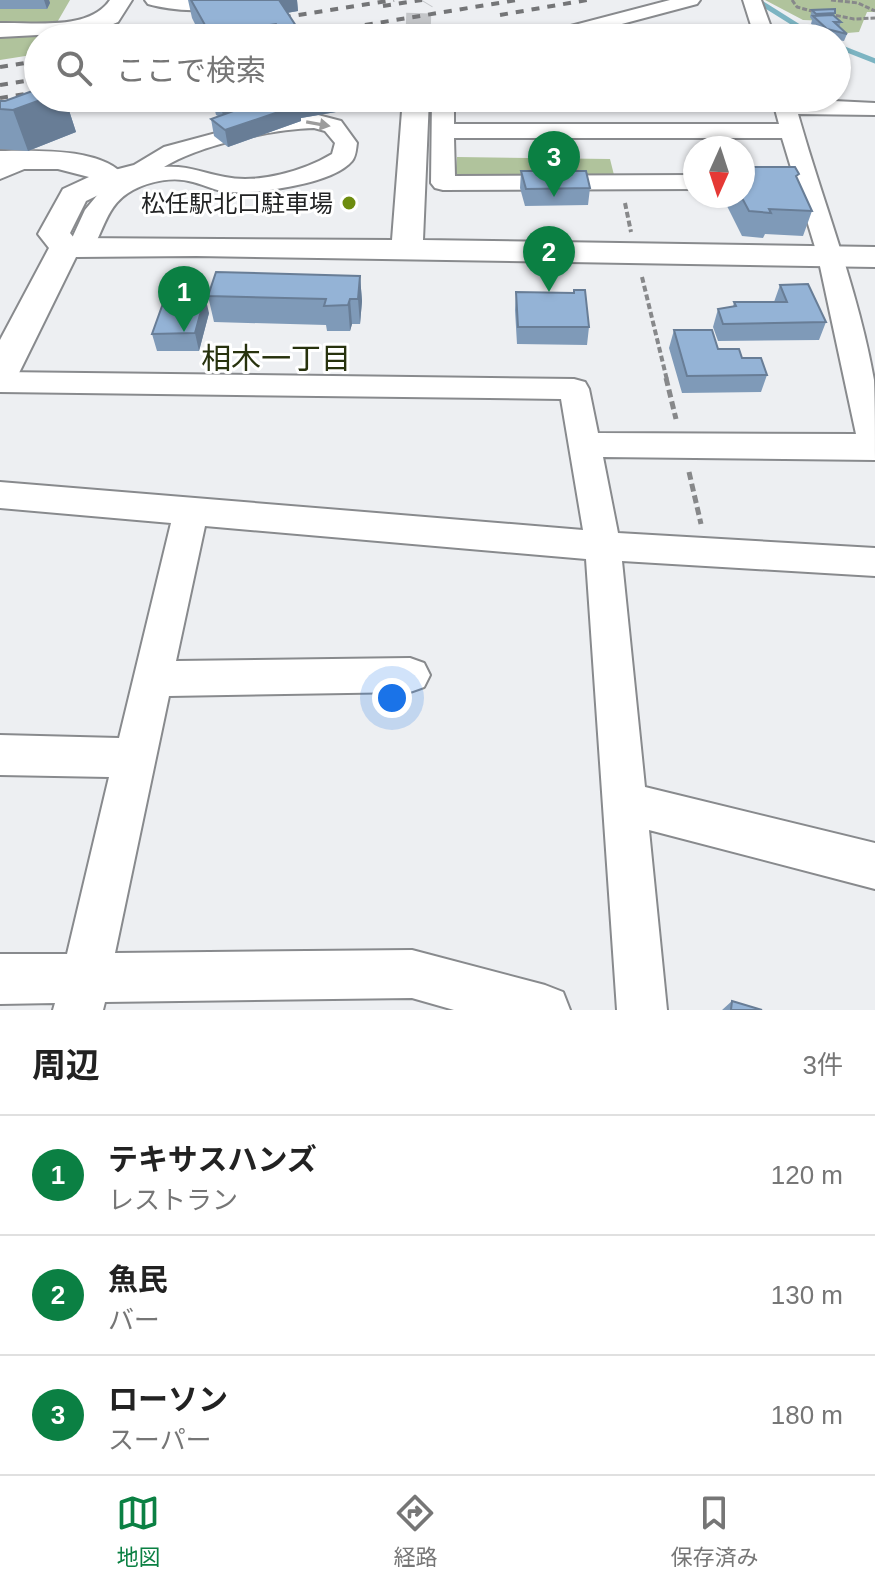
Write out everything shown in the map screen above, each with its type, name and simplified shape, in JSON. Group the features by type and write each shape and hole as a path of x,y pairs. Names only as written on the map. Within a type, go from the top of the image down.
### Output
{"street":[{"path":"93,24 110,17 121,0"},
{"path":"154,0 175,6 224,0"},
{"path":"600,24 691,0"},
{"path":"752,0 760,24"},
{"path":"0,30 24,29"},
{"path":"851,107 875,109"},
{"path":"407,249 415,112"},
{"path":"443,112 443,183 683,182"},
{"path":"584,445 875,447 831,257 805,182 786,112"},
{"path":"114,183 172,152 209,140 283,122 314,121 333,126 346,143 343,157 328,169 231,185 214,183 196,175 162,174 114,183 74,195 54,234 72,248 635,247 875,257"},
{"path":"443,131 790,131"},
{"path":"196,175 194,160 209,140"},
{"path":"9,164 78,162 91,165 114,183"},
{"path":"774,182 805,182"},
{"path":"0,375 8,342 72,248"},
{"path":"0,382 574,389 603,546 642,1010"},
{"path":"0,495 603,546 875,562"},
{"path":"81,994 191,511"},
{"path":"153,679 410,675"},
{"path":"0,755 135,758"},
{"path":"625,803 875,866"},
{"path":"0,979 81,994 412,974 545,1010"}],"path":[{"path":"792,0 797,7 808,12 854,19 875,18"},
{"path":"831,0 858,3 875,11"},
{"path":"620,182 708,552"}],"green space":[{"path":"0,0 70,0 56,24 0,27"},
{"path":"765,0 875,0 875,12 867,12 859,32 851,33 851,24 803,20"},
{"path":"24,34 24,56 0,60 0,35"},
{"path":"457,157 610,159 615,179 455,178"}],"building":[{"path":"191,0 279,0 295,24 276,24 204,24"},
{"path":"835,9 835,13 816,14 812,10"},
{"path":"833,15 841,22 822,24 813,16"},
{"path":"24,94 24,106 13,110 0,109 0,101"},
{"path":"231,112 278,112 225,130 211,119"},
{"path":"755,167 795,167 812,211 749,211 747,208 755,208"},
{"path":"521,171 586,171 590,188 526,189"},
{"path":"216,272 360,276 358,299 350,299 348,305 324,306 326,299 208,296"},
{"path":"808,284 826,322 723,324 718,309 736,306 734,302 787,302 780,285"},
{"path":"574,290 585,290 589,327 518,327 516,292 574,293"},
{"path":"166,295 205,296 195,333 152,334"},
{"path":"674,330 712,330 718,349 739,349 742,358 761,358 767,375 687,376"},
{"path":"732,1001 762,1010 731,1010"}],"waterway":[{"path":"758,1 795,24"},
{"path":"851,52 875,61"}],"tunnel":[{"path":"418,24 422,0"}],"railway":[{"path":"267,20 394,0"},
{"path":"383,6 422,0"},
{"path":"371,24 517,0"},
{"path":"500,15 587,0"},
{"path":"0,67 24,63"},
{"path":"0,85 24,81"},
{"path":"0,98 24,94"}],"place":[{"name":"ローソン","path":"554,197"},
{"name":"松任駅北口駐車場","path":"349,203"},
{"name":"魚民","path":"549,292"},
{"name":"テキサスハンズ","path":"184,332"}],"district":[{"name":"相木一丁目","path":"276,358"}]}
